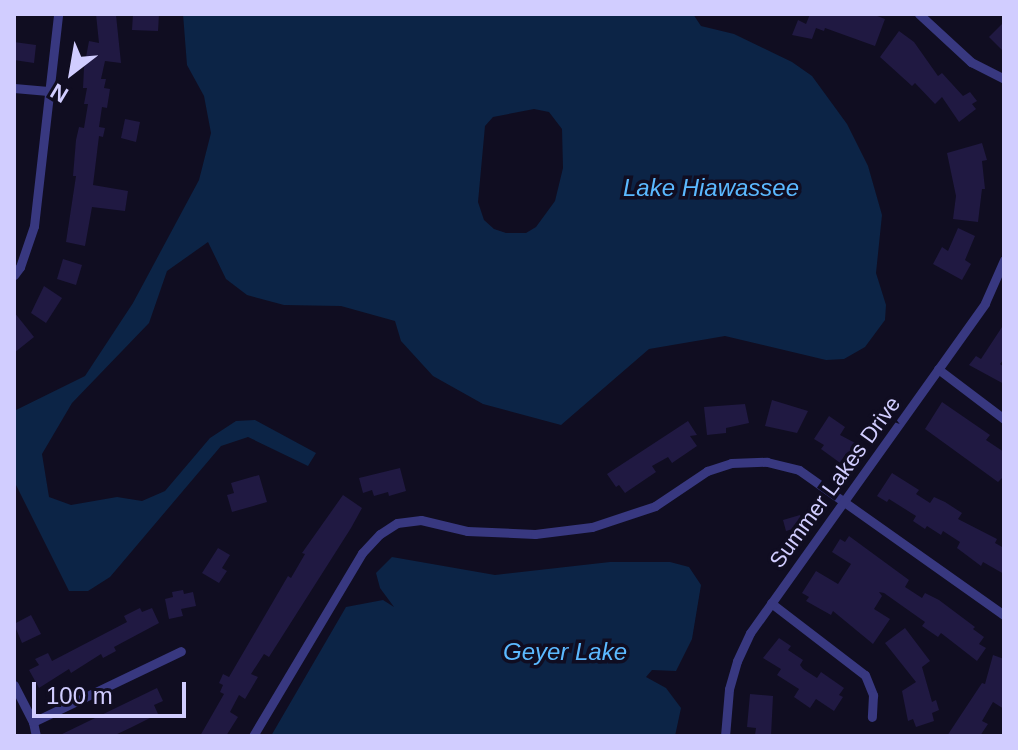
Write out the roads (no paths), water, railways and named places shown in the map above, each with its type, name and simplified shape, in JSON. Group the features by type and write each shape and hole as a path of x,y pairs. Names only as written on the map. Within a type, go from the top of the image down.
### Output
{"street":[{"path":"14,275 20,267 34,226 58,14"},
{"path":"919,14 971,62 1004,79"},
{"path":"14,88 51,91"},
{"name":"Summer Lakes Drive","path":"725,736 729,689 737,661 771,603 985,303 1004,260"},
{"path":"938,369 1004,419"},
{"path":"253,736 362,553 380,534 397,523 421,520 467,531 535,534 592,527 655,506 707,471 731,463 767,462 799,470 1004,615"},
{"path":"771,603 865,675 873,695 872,717"},
{"path":"33,722 181,651"},
{"path":"14,685 33,722 36,736"}],"water":[{"name":"Lake Hiawassee","path":"183,14 693,14 701,26 734,34 792,62 812,76 847,124 868,166 882,215 876,273 886,305 885,320 865,347 844,359 826,360 725,336 649,349 561,425 483,404 433,376 401,341 395,321 341,306 284,305 247,295 226,279 208,242 167,271 149,323 72,403 42,454 49,497 71,505 117,497 142,501 165,491 210,438 236,421 255,420 316,453 308,466 248,437 221,446 110,577 88,591 69,591 14,481 14,411 85,376 133,303 199,180 211,133 204,96 187,65","holes":["534,109 549,112 562,129 563,168 555,201 536,227 526,233 506,233 494,229 484,220 478,202 485,126 493,117"]},
{"name":"Geyer Lake","path":"392,557 495,575 610,562 670,562 689,567 701,585 692,639 676,671 652,670 646,677 666,688 681,708 675,736 271,736 346,607 383,600 394,607 380,588 376,573"}]}
